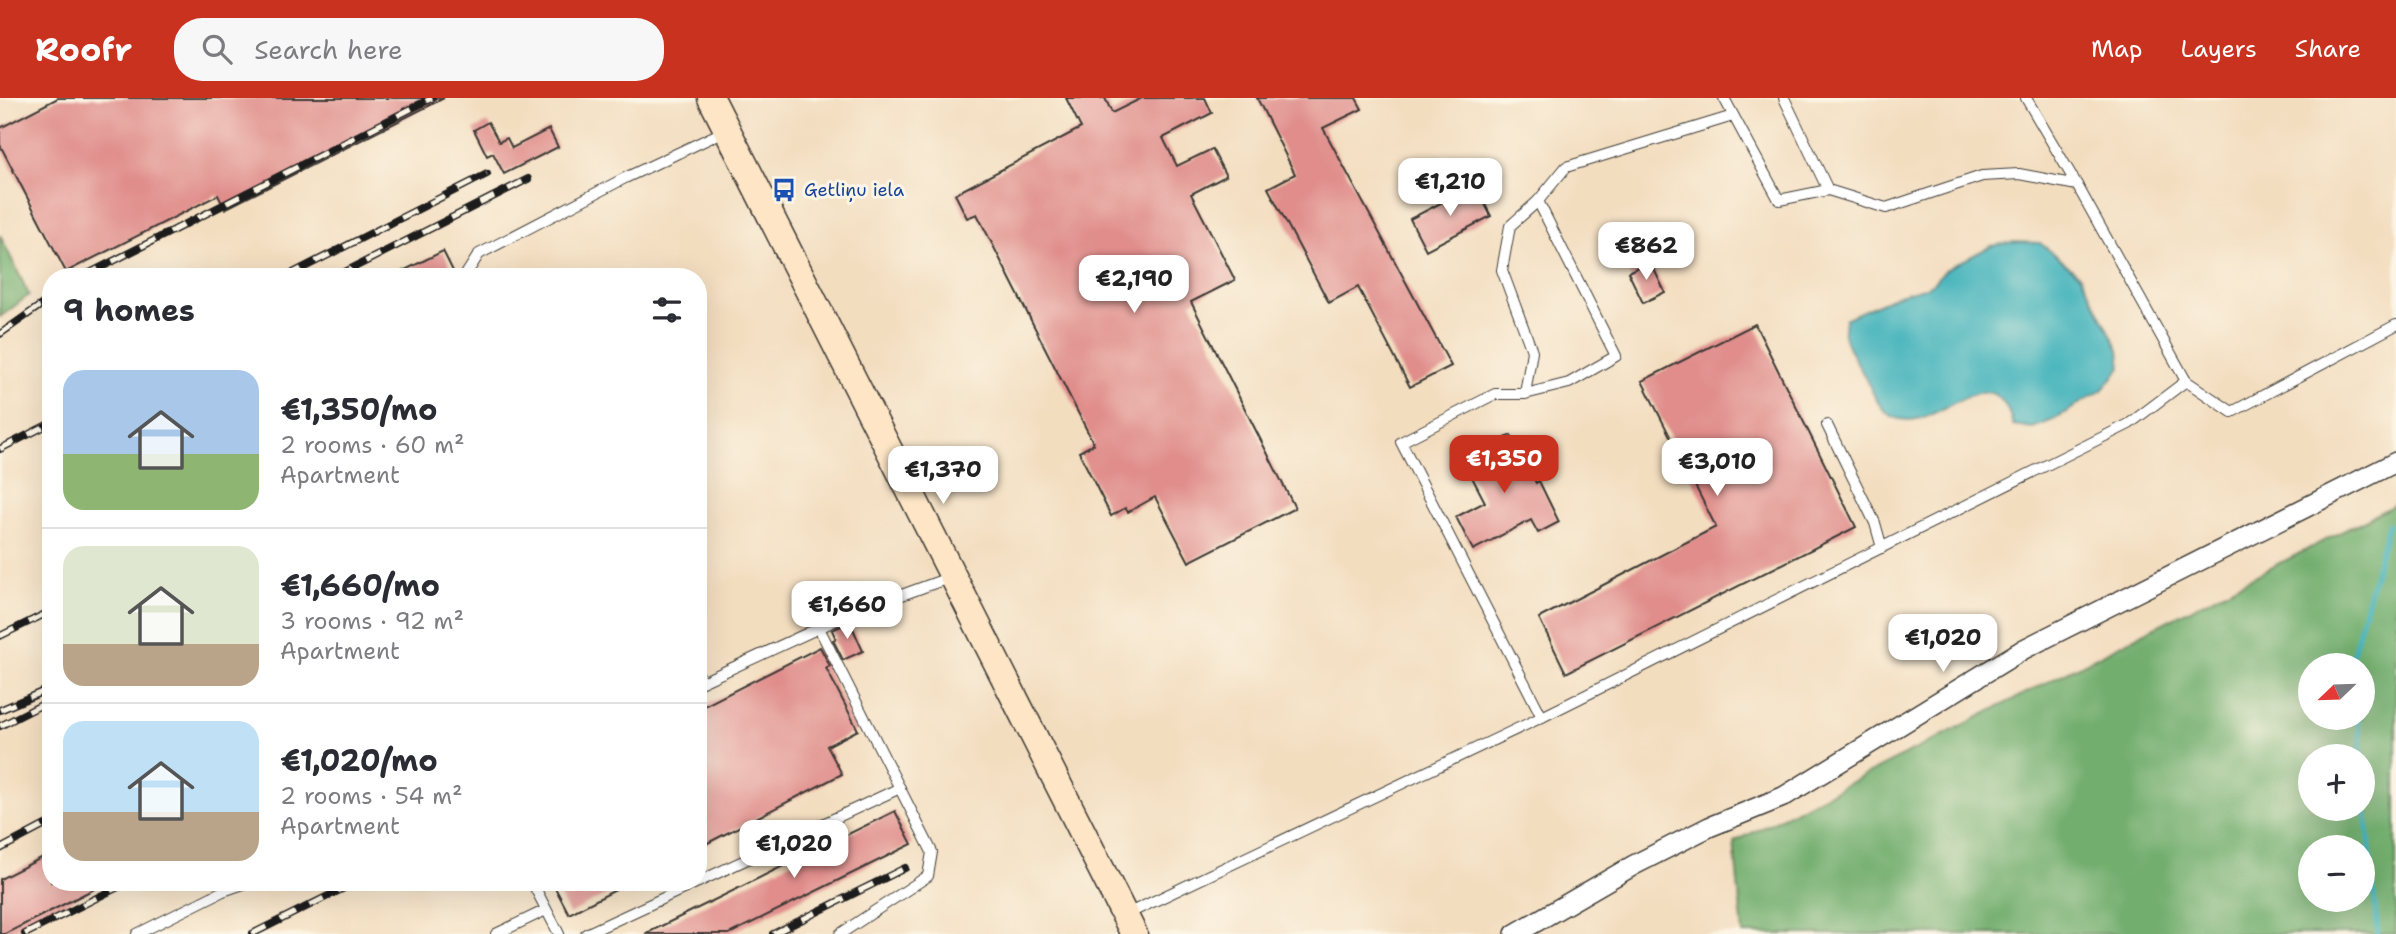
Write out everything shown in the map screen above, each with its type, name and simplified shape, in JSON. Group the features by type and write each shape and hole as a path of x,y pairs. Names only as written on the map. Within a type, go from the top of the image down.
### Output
{"main road":[{"path":"711,98 1129,925"}],"street":[{"path":"1515,934 1634,865 1709,827 1783,797 2024,649 2396,462"}],"lane":[{"path":"1724,98 1779,200 1828,190 1886,208 1982,176 2019,174 2077,186"},
{"path":"1784,98 1828,190"},
{"path":"2026,98 2186,381 2232,412 2396,325"},
{"path":"1525,394 1532,351 1502,270 1510,226 1538,201 1566,167 1733,116"},
{"path":"470,268 479,254 625,177 727,130"},
{"path":"1538,201 1616,356 1569,383 1525,394 1495,394 1401,442 1542,717"},
{"path":"1129,925 2129,424 2186,381"},
{"path":"1827,425 1875,523 1882,548"},
{"path":"707,677 882,601 952,576"},
{"path":"819,628 932,852 928,876 844,933"},
{"path":"707,878 900,788"},
{"path":"137,934 223,891"},
{"path":"536,891 559,934"},
{"path":"586,934 679,891"},
{"path":"496,934 546,910"}],"green space":[{"path":"0,235 29,295 0,317"},
{"path":"2396,504 2396,934 1743,934 1734,842"}],"water":[{"path":"2014,242 2040,243 2081,276 2119,350 2121,368 2102,390 2053,420 2033,428 2013,425 2004,403 1992,393 1978,393 1928,416 1911,420 1889,414 1877,401 1848,346 1844,333 1845,319 1898,295 1924,288 1945,270 1991,246"}],"building":[{"path":"58,98 444,98 225,209 218,195 74,268 64,268 0,145 0,128"},
{"path":"1066,98 1105,98 1112,113 1142,98 1205,98 1212,113 1163,138 1177,166 1212,149 1226,176 1191,194 1235,280 1191,302 1295,508 1189,562 1155,497 1128,512 1125,508 1111,516 1079,452 1094,444 977,214 967,218 955,194 1081,128"},
{"path":"1257,98 1356,98 1362,109 1323,128 1451,366 1410,387 1358,287 1329,303 1268,188 1295,174"},
{"path":"488,122 499,142 507,138 512,148 549,129 558,147 504,174 493,153 487,156 474,130"},
{"path":"1475,185 1491,216 1426,250 1410,219"},
{"path":"443,251 452,268 409,268"},
{"path":"1650,261 1665,292 1643,303 1628,272"},
{"path":"1755,324 1856,527 1566,673 1539,618 1716,527 1642,381"},
{"path":"1511,435 1536,483 1539,481 1559,522 1538,533 1531,520 1473,550 1456,517 1485,502 1463,460"},
{"path":"850,622 863,651 843,660 833,640 836,639 832,630"},
{"path":"820,647 830,666 826,668 858,730 827,746 842,774 707,843 707,704"},
{"path":"895,811 912,844 729,934 645,934"},
{"path":"42,858 42,891 90,891 5,934 0,934 0,879"},
{"path":"557,891 614,891 569,914"}],"waterway":[{"path":"2353,653 2388,524"},
{"path":"2359,730 2361,744"},
{"path":"2367,821 2378,934"}],"railway":[{"path":"100,268 432,98"},
{"path":"303,268 487,174"},
{"path":"353,268 528,179"},
{"path":"0,334 42,304"},
{"path":"0,449 42,428"},
{"path":"0,636 42,615"},
{"path":"0,710 42,692"},
{"path":"0,726 42,705"},
{"path":"0,849 42,827"},
{"path":"773,934 905,868"},
{"path":"25,934 110,891"},
{"path":"252,934 338,891"}],"place":[{"name":"Getliņu iela","path":"784,190"}]}
